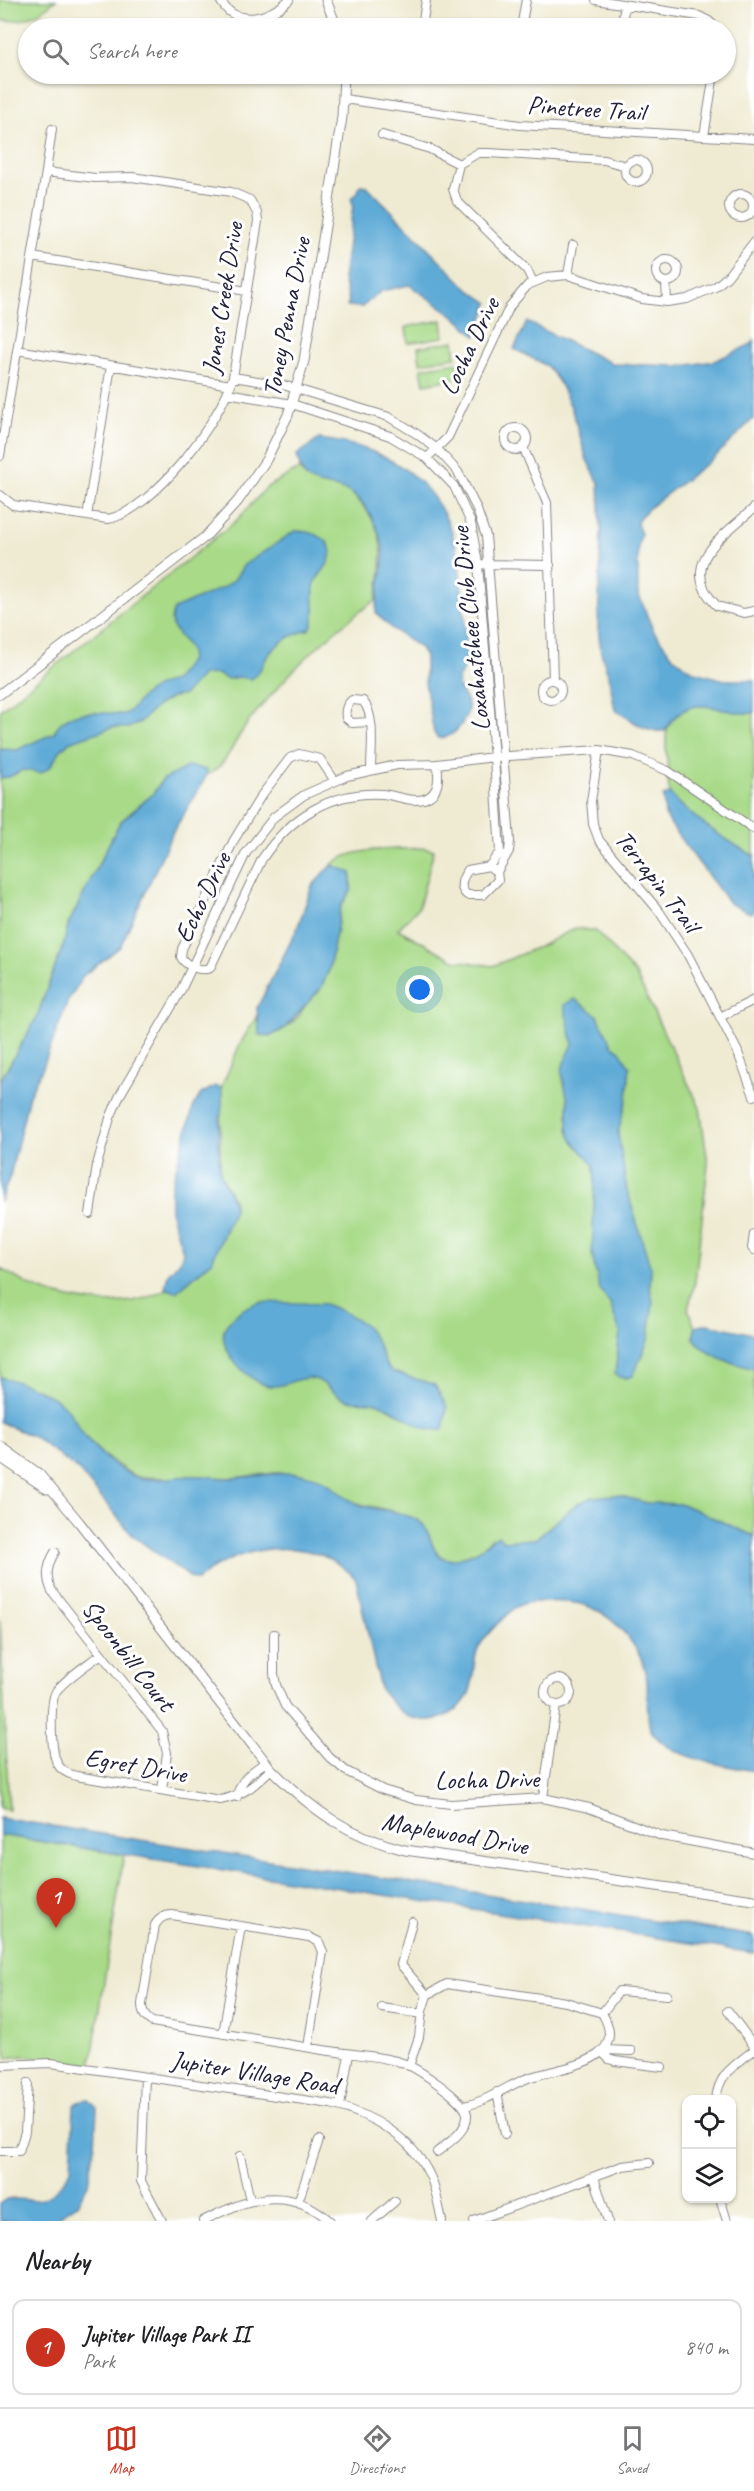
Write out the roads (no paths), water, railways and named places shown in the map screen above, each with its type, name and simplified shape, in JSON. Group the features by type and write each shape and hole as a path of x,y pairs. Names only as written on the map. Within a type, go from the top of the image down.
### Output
{"street":[{"path":"220,0 228,11 255,18 272,14 289,0"},
{"path":"326,0 333,18"},
{"path":"423,18 426,0"},
{"path":"523,18 526,0"},
{"path":"596,0 703,18"},
{"path":"623,18 625,5"},
{"path":"272,14 273,18"},
{"name":"Toney Penna Drive","path":"0,693 205,537 253,481 278,438 292,404 304,361 344,99 344,84"},
{"path":"704,136 712,84"},
{"name":"Pinetree Trail","path":"344,99 520,125 754,139"},
{"path":"0,456 52,129"},
{"path":"382,135 430,149 459,164"},
{"path":"533,282 527,270 457,201 453,189 459,164 478,153 489,153 604,160 626,166"},
{"name":"Jones Creek Drive","path":"0,495 13,505 99,519 118,517 153,493 191,451 232,381 258,221 254,206 243,196 132,177 95,178 46,172"},
{"name":"Locha Drive","path":"427,458 448,438 514,300 533,282 547,277 568,275 642,299 667,302 687,299 715,287 736,268 754,242"},
{"path":"568,275 573,246"},
{"path":"32,257 247,291"},
{"path":"666,282 667,302"},
{"name":"Loxahatchee Club Drive","path":"17,350 111,366 283,385 389,417 437,449 458,472 476,507 486,536 504,756"},
{"path":"87,516 111,366"},
{"name":"Loxahatchee Club Drive","path":"227,393 292,404 390,436 427,458 453,486 471,523 478,564 494,757"},
{"path":"523,447 547,503 553,679"},
{"path":"754,508 712,546 703,559 702,569 703,585 717,606 744,613 754,611"},
{"path":"478,564 550,565"},
{"path":"370,722 371,770"},
{"name":"Echo Drive","path":"90,1214 97,1165 110,1118 131,1074 164,1020 239,867 258,836 274,817 304,795 335,781 397,765 437,764 504,756 599,750 633,756 668,771 754,830"},
{"name":"Terrapin Trail","path":"599,750 591,813 599,840 609,855 659,910 674,932 744,1065 754,1096"},
{"path":"335,781 320,759 299,754 290,758 256,804 222,866 182,949 183,960 202,970 210,968 262,859 272,843 297,819 327,802 355,795 381,794 423,799 432,794 438,784 437,764"},
{"path":"494,757 500,852 489,866 468,870 462,878 462,886 467,895 483,895 498,880 498,872 509,851 504,756"},
{"path":"489,866 498,872"},
{"path":"720,1017 754,1000"},
{"path":"754,1234 752,1248 754,1250"},
{"name":"Maplewood Drive","path":"0,1446 39,1474 268,1765 308,1804 336,1824 384,1845 405,1851 754,1900"},
{"name":"Maplewood Drive","path":"0,1457 52,1492"},
{"name":"Spoonbill Court","path":"55,1552 48,1567 49,1585 162,1731 167,1753 162,1790"},
{"name":"Locha Drive","path":"274,1634 274,1674 285,1706 323,1751 346,1771 364,1782 403,1797 451,1804 543,1798 589,1808 662,1836 754,1852"},
{"name":"Egret Drive","path":"101,1654 54,1695 52,1707 57,1762 64,1772 76,1776 220,1800 237,1797 239,1785 243,1779 268,1765"},
{"path":"543,1798 556,1705"},
{"path":"308,2047 323,1952 319,1942 309,1937 172,1915 162,1917 155,1925 142,2004 144,2014 152,2022 224,2034 402,2062 439,2084 464,2106 467,2115 465,2124 459,2134 437,2152"},
{"path":"412,1922 401,1965 427,1995"},
{"path":"224,2034 241,1926"},
{"path":"409,2066 419,2037 427,1995 447,1984 566,2002 602,2013 608,2025 609,2035 603,2051 593,2059 579,2065 527,2078 475,2104 464,2106"},
{"path":"602,2013 620,1991 667,1995"},
{"path":"382,2008 422,2014"},
{"path":"728,2012 754,2046"},
{"path":"717,2095 722,2076 754,2050"},
{"path":"603,2051 631,2051"},
{"path":"603,2051 609,2059 615,2061 662,2067"},
{"path":"340,2106 349,2054"},
{"name":"Jupiter Village Road","path":"0,2065 51,2063 356,2110 401,2138 418,2156 431,2177 442,2221"},
{"path":"145,2077 141,2181 162,2221"},
{"path":"0,2151 19,2151 25,2132 28,2083"},
{"path":"497,2092 505,2134"},
{"path":"298,2202 319,2140"},
{"path":"240,2156 250,2200"},
{"path":"474,2221 628,2164 649,2163"},
{"path":"594,2176 608,2221"},
{"path":"203,2221 250,2200 273,2198 298,2202 312,2208 330,2221"},
{"path":"372,2221 395,2201"},
{"path":"721,2203 727,2221"}],"water":[{"path":"360,185 367,186 467,288 489,303 476,336 453,315 409,285 381,291 362,307 347,306 349,301 343,279 353,205 351,198 358,192"},
{"path":"527,322 613,364 682,366 714,361 750,345 754,340 754,418 715,457 650,507 639,518 637,524 641,534 638,546 638,593 653,630 673,657 695,672 725,680 754,680 754,713 694,706 674,717 665,731 657,731 643,727 615,710 609,677 601,652 598,628 601,531 599,483 587,460 571,407 559,382 547,366 514,349"},
{"path":"319,439 366,449 406,470 437,502 448,522 458,557 466,634 466,663 458,685 468,709 465,719 448,736 438,738 434,733 425,683 425,657 420,648 391,628 376,613 384,556 371,516 354,495 337,488 314,483 304,475 300,467 297,455"},
{"path":"295,531 317,535 323,538 330,548 331,555 328,563 314,587 312,624 310,629 291,636 276,647 254,677 227,679 217,674 202,675 184,695 172,697 158,705 139,723 128,728 113,727 69,742 51,766 41,773 23,770 9,777 0,778 0,749 17,750 54,733 68,717 82,713 127,713 148,692 174,681 189,661 190,654 189,648 172,625 171,618 174,609 222,588 234,580 244,565"},
{"path":"189,766 207,770 207,775 173,832 120,947 83,976 68,1001 43,1067 29,1095 10,1176 0,1202 0,1081 36,1019 64,943 68,925 120,822 153,794 162,780"},
{"path":"670,794 709,828 754,856 754,912 750,913 729,903 677,834 665,815 663,796"},
{"path":"332,865 351,873 351,891 341,906 329,970 321,988 285,1028 271,1036 259,1035 257,1008 297,929 312,886"},
{"path":"575,999 597,1015 613,1046 620,1051 630,1067 627,1099 618,1133 627,1190 651,1269 650,1288 653,1301 649,1338 633,1376 627,1378 619,1377 615,1373 620,1332 610,1304 599,1288 592,1254 595,1175 593,1164 572,1140 568,1129 568,1101 562,1074 563,1065 573,1044 564,1005"},
{"path":"215,1086 221,1088 222,1098 219,1131 220,1169 234,1209 212,1261 176,1292 165,1288 168,1274 180,1261 183,1252 171,1214 171,1186 194,1105 201,1094"},
{"path":"261,1302 325,1304 364,1324 376,1340 386,1365 393,1372 435,1385 447,1407 443,1430 425,1428 377,1403 345,1399 315,1379 309,1378 270,1386 252,1378 243,1371 228,1352 224,1332 228,1323 239,1312"},
{"path":"707,1324 754,1334 754,1369 714,1355 700,1345 694,1338 695,1327"},
{"path":"0,1377 35,1388 59,1402 68,1410 93,1445 111,1462 131,1475 152,1479 194,1476 241,1478 284,1473 305,1474 322,1479 358,1504 419,1521 427,1530 437,1553 448,1559 470,1554 499,1536 503,1541 535,1539 578,1503 593,1497 617,1495 647,1503 682,1504 754,1536 754,1771 698,1759 670,1748 659,1740 649,1726 647,1681 641,1659 635,1648 612,1620 592,1608 574,1603 531,1602 512,1610 480,1645 475,1657 469,1694 455,1711 433,1720 406,1715 380,1689 356,1579 341,1566 324,1556 306,1551 267,1549 230,1560 210,1570 197,1580 191,1578 133,1536 79,1471 36,1438 0,1422"},
{"path":"0,1818 754,1936 754,1953 0,1835"},
{"path":"88,2099 97,2107 95,2146 88,2184 77,2204 52,2221 0,2221 0,2204 15,2199 42,2199 55,2191 66,2177 71,2169 74,2106 79,2101"}],"place":[{"name":"Jupiter Village Park II","path":"56,1928"}]}
